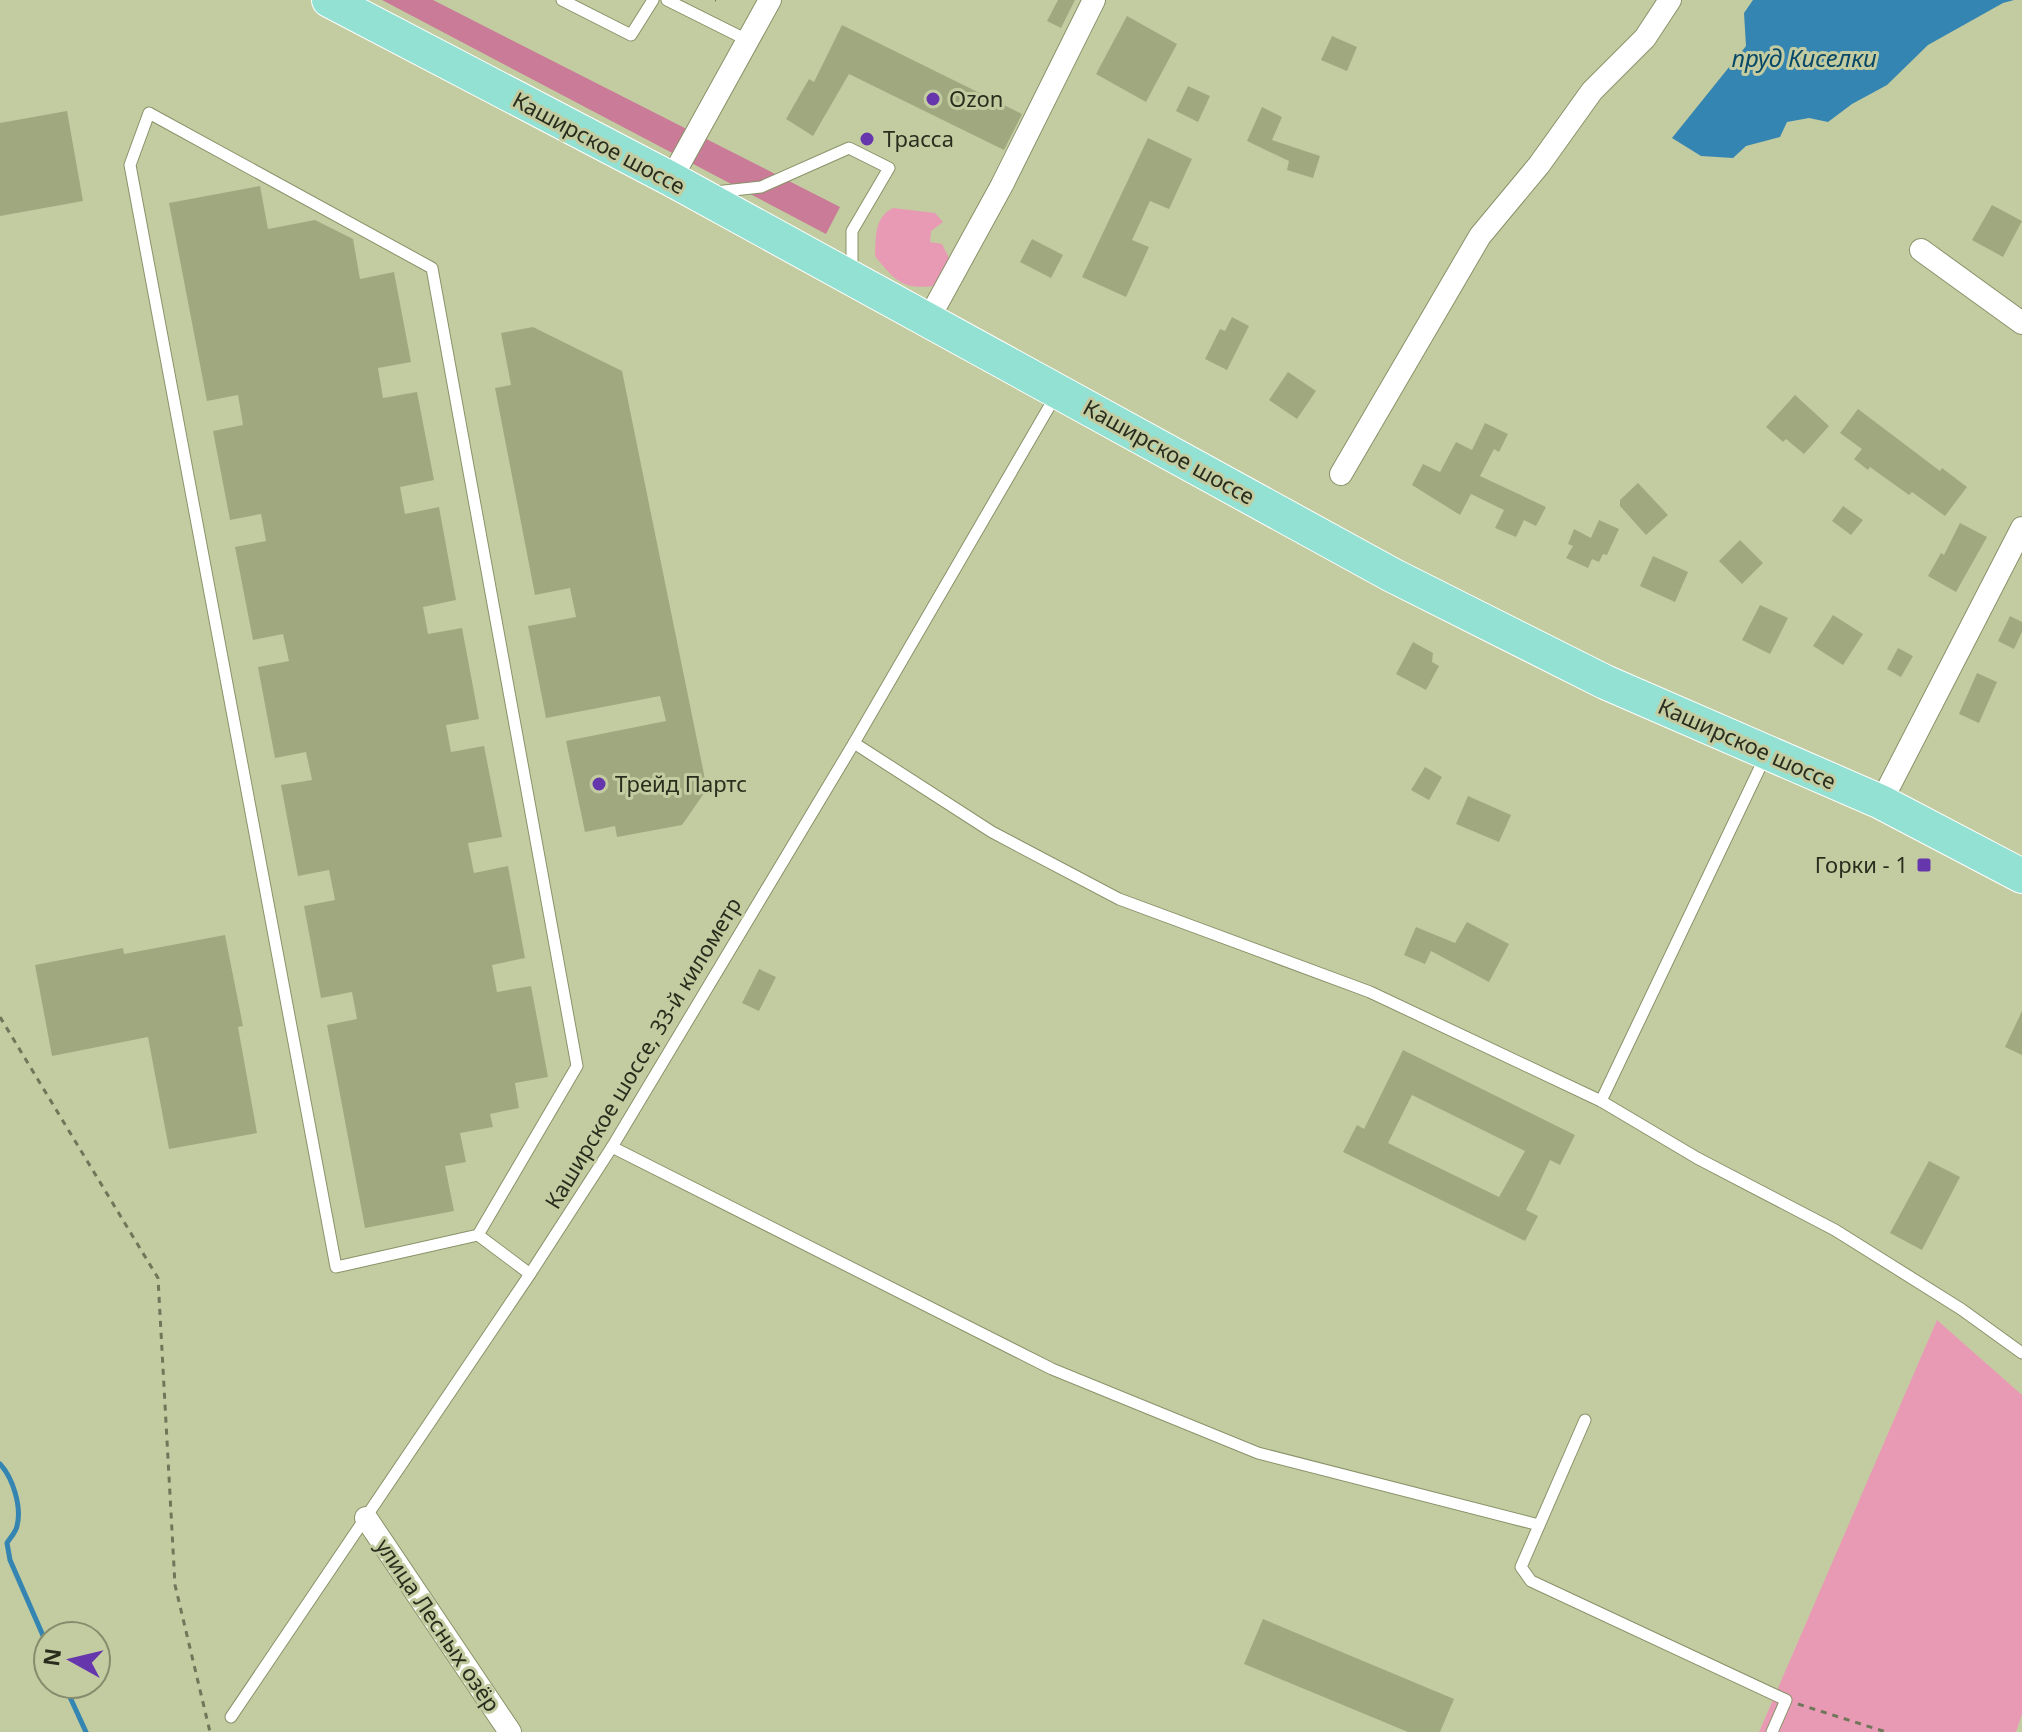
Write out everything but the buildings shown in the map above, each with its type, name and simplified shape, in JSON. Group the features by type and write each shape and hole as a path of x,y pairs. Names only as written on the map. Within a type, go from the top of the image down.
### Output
{"main road":[{"name":"Каширское шоссе","path":"329,0 682,186 1392,575 1605,682 1881,802 2022,876"}],"street":[{"path":"682,186 747,40 770,0"},
{"path":"928,320 1002,185 1094,0"},
{"path":"1341,474 1480,236 1539,165 1592,91 1645,38 1670,0"},
{"path":"1921,250 2022,323"},
{"path":"1881,802 2022,528"},
{"name":"улица Лесных озёр","path":"366,1518 510,1732"}],"lane":[{"path":"562,0 631,35 653,0"},
{"path":"667,0 747,40"},
{"path":"478,1235 577,1066 432,268 149,113 130,165 336,1267 478,1235 530,1274"},
{"path":"682,186 761,187 849,148 889,168 852,231 852,278"},
{"name":"Каширское шоссе, 33-й километр","path":"231,1717 530,1274 612,1147 854,743 1058,391"},
{"path":"854,743 992,832 1119,899 1370,992 1601,1101 1697,1158 1835,1230 1961,1309 2022,1353"},
{"path":"1601,1101 1767,752"},
{"path":"612,1147 1052,1369 1258,1453 1539,1525"},
{"path":"1585,1420 1521,1567 1531,1581 1786,1700 1772,1732"}],"path":[{"path":"0,1017 158,1278 175,1585 210,1732"},
{"path":"1786,1700 1886,1732"}],"shaded area":[{"path":"382,0 433,0 840,207 826,234"},
{"path":"893,208 935,213 943,222 931,231 930,242 942,244 952,264 944,285 920,287 904,284 890,274 875,256 879,222"},
{"path":"1937,1320 2022,1395 2022,1714 2016,1732 1759,1732"}],"water":[{"name":"пруд Киселки","path":"1753,0 2014,0 2003,3 1928,45 1887,85 1852,104 1828,122 1809,118 1787,122 1780,137 1746,146 1733,158 1701,156 1672,138 1746,46 1744,13"}],"waterway":[{"path":"0,1464 12,1485 18,1510 16,1528 7,1543 10,1560 36,1620"},
{"path":"71,1700 86,1732"}],"place":[{"name":"Ozon","path":"933,99"},
{"name":"Трасса","path":"867,139"},
{"name":"Трейд Партс","path":"599,784"},
{"name":"Горки - 1","path":"1924,865"}]}
